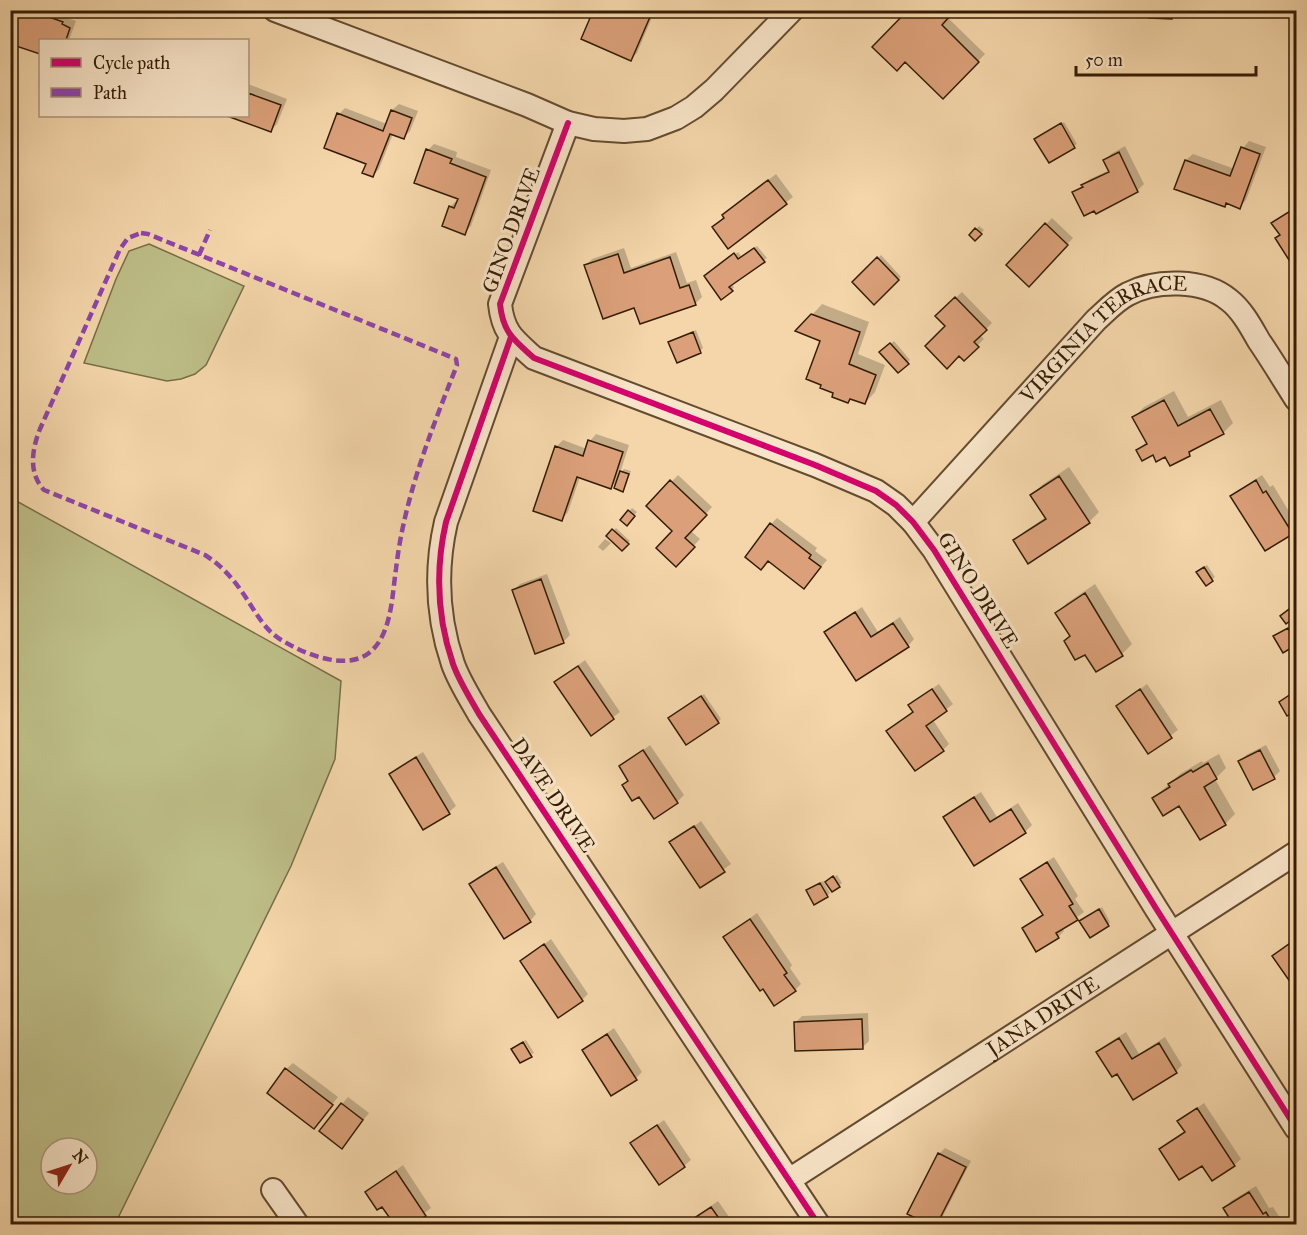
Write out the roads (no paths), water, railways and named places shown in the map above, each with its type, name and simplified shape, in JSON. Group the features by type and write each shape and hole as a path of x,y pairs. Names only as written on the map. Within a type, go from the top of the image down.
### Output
{"street":[{"path":"274,10 516,100 568,123 594,129 624,131 647,129 676,118 694,107 714,90 792,10"},
{"name":"GINO DRIVE","path":"568,123 500,304 502,321 511,337 534,358 815,465 876,491 913,522 934,550 1296,1128"},
{"name":"VIRGINIA TERRACE","path":"913,522 1096,320 1126,295 1143,287 1162,284 1191,285 1214,291 1229,300 1244,316 1296,399"},
{"name":"DAVE DRIVE","path":"511,337 446,522 440,550 438,575 440,609 454,666 479,714 818,1224"},
{"name":"JANA DRIVE","path":"789,1180 1296,853"},
{"path":"273,1190 297,1224"}]}
